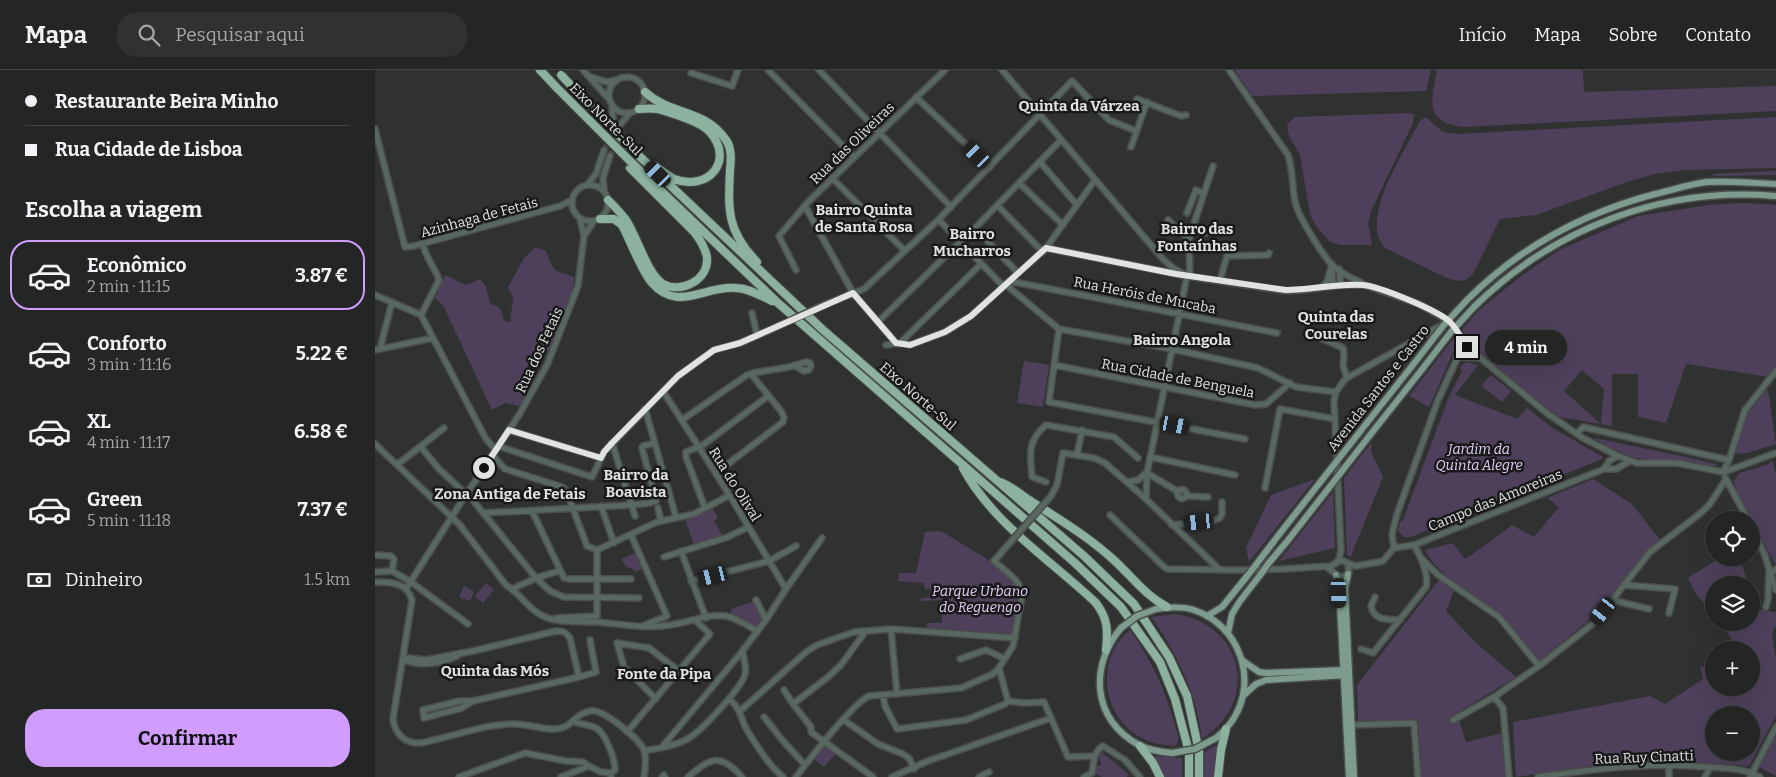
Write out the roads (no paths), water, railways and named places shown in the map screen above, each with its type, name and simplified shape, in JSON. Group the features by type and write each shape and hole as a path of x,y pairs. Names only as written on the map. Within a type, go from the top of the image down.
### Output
{"highway":[{"name":"Eixo Norte-Sul","path":"540,70 631,165 778,303 1075,563 1121,607 1160,662 1172,692 1189,752 1189,777"},
{"name":"Eixo Norte-Sul","path":"558,73 635,152 829,336 1084,556 1134,604 1169,657 1187,696 1199,750 1199,777"},
{"path":"645,92 656,102 701,118 715,126 728,142 731,158 728,199 735,233 743,247 768,278"},
{"path":"635,152 673,179 689,182 703,180 715,172 720,160 719,145 710,131 699,123 655,108 639,109"},
{"path":"607,196 626,221 654,276 663,284 674,287 686,287 697,281 704,271 707,259 703,244 631,165"},
{"path":"597,220 613,219 622,225 651,282 661,293 676,298 690,297 720,288 737,288 778,303"},
{"path":"961,464 982,497 1005,523 1096,603 1104,614 1107,633 1106,650"},
{"path":"995,480 1009,485 1086,537 1115,562 1146,594 1167,607"},
{"path":"1218,777 1226,729"},
{"path":"1140,746 1153,763 1160,777"}],"main road":[{"name":"Avenida Santos e Castro","path":"1207,616 1223,607 1443,326 1467,300 1499,271 1534,245 1563,228 1624,202 1706,182 1776,184"},
{"name":"Avenida Santos e Castro","path":"1228,633 1232,614 1240,601 1373,430 1451,332 1474,307 1508,276 1544,251 1574,234 1600,222 1651,205 1705,197 1757,194 1776,196"},
{"path":"1348,573 1345,588 1349,777"},
{"path":"1335,574 1339,585 1354,777"},
{"path":"1167,607 1188,609 1207,616 1218,623 1237,646 1243,661 1245,684 1234,719 1226,729 1216,738 1195,749 1172,753 1140,746 1118,729 1104,705 1099,677 1101,663 1106,650 1121,628 1137,616 1167,607"},
{"path":"1243,661 1255,670 1265,673 1346,673"},
{"path":"1243,695 1256,684 1266,680 1346,673"}],"street":[{"path":"583,70 609,99 613,118"},
{"path":"691,73 732,86 738,70"},
{"path":"768,70 854,157"},
{"path":"819,70 951,207"},
{"name":"Rua das Oliveiras","path":"796,270 779,236 832,178 945,70"},
{"path":"1002,70 1162,258 1173,268 1188,276"},
{"path":"1229,70 1288,155 1298,214 1332,264 1346,276 1365,285 1419,304 1449,321"},
{"path":"587,76 607,82 617,80"},
{"path":"609,99 611,85 623,77 631,77 643,85 645,92 643,104 639,109 629,113 617,111 612,106"},
{"path":"375,295 421,315 486,439 495,447 592,477 604,452 612,443 678,376 714,350 740,343 864,289 939,220 1072,81 1109,120 1137,131"},
{"path":"916,98 990,167"},
{"path":"1137,99 1181,116 1186,115"},
{"path":"1131,147 1147,102"},
{"path":"620,125 629,113"},
{"name":"Azinhaga de Fetais","path":"375,130 405,247 423,244 561,206"},
{"path":"1018,273 975,228 1061,140"},
{"path":"604,150 596,174 575,193 572,200 572,207 580,219 587,221 597,220 605,213 608,207 603,178 610,156"},
{"path":"1040,162 1077,205"},
{"path":"1146,499 1147,472 1188,276 1189,239 1213,166"},
{"path":"832,178 905,251"},
{"path":"886,345 898,343 910,345 945,332 971,316 1044,250 1095,180"},
{"path":"1019,183 1063,225"},
{"path":"586,185 594,185 600,188 607,196"},
{"path":"1187,213 1196,190 1204,194"},
{"path":"561,206 572,200"},
{"path":"997,205 1044,250 1188,276 1286,290 1341,285 1365,285"},
{"path":"561,206 572,207"},
{"path":"805,206 853,293 898,343"},
{"name":"Rua dos Fetais","path":"406,589 492,455 495,447 509,430 536,387 559,337 578,286 584,236 580,219"},
{"name":"Rua dos Fetais","path":"584,236 597,220"},
{"path":"939,220 981,264 1059,329 1172,349 1258,368 1301,389 1335,392"},
{"path":"1168,220 1189,239"},
{"path":"1193,229 1206,233"},
{"path":"878,322 960,242"},
{"path":"421,315 439,280 437,272 424,252 423,244"},
{"path":"1220,280 1227,256 1268,255 1269,253"},
{"path":"898,343 981,264"},
{"path":"1332,264 1333,286"},
{"path":"1321,288 1327,282 1332,264"},
{"path":"1339,269 1341,285"},
{"name":"Rua Heróis de Mucaba","path":"1006,283 1179,313 1277,333"},
{"path":"392,302 377,350 433,338"},
{"path":"752,313 757,335"},
{"path":"1110,515 1167,569 1238,570 1323,567 1331,569 1341,577 1348,573 1350,568 1342,557 1341,550 1335,392 1347,378 1449,321"},
{"name":"Campo das Amoreiras","path":"1449,321 1467,347 1548,414 1577,434 1618,456 1637,463 1677,463 1723,472"},
{"path":"1059,329 1049,402 1245,439"},
{"path":"1309,332 1343,348 1343,365 1347,378"},
{"path":"1394,548 1391,534 1397,514 1462,339"},
{"path":"1455,362 1461,357 1467,347"},
{"path":"1461,357 1481,358"},
{"path":"683,420 736,382 751,374 794,365"},
{"name":"Rua Cidade de Benguela","path":"1054,365 1261,406 1270,402 1290,384"},
{"path":"1723,472 1729,460 1745,410 1776,371"},
{"path":"716,473 783,422 784,418 751,374"},
{"name":"Rua do Olival","path":"663,391 716,473 785,590"},
{"path":"705,508 686,457 686,452 703,445 768,396"},
{"path":"645,409 676,517"},
{"path":"1265,488 1280,409 1335,419"},
{"path":"1047,482 1032,477 1031,448 1034,438 1046,425 1114,437 1138,458"},
{"path":"1577,434 1583,427 1729,460"},
{"path":"398,464 444,428"},
{"path":"509,430 601,458"},
{"path":"1077,455 1082,430"},
{"path":"612,443 635,516"},
{"path":"483,512 631,505 656,501 642,448 643,446 655,443"},
{"path":"375,444 452,517 506,585 513,589 534,611 550,619 566,622 669,626 706,618 728,616 757,631"},
{"path":"421,447 444,474 467,493 535,578 550,591 564,597 639,598"},
{"path":"795,777 864,698 961,688 993,674 999,668 1013,646 1022,589 994,561 1051,496 1057,484 1063,453 1094,458 1105,463 1128,482 1219,570"},
{"path":"1723,472 1776,454"},
{"path":"492,455 505,469 562,487 566,490 587,546 597,550 647,526 676,517 694,514 728,496"},
{"name":"Campo das Amoreiras","path":"1604,469 1609,462 1618,456"},
{"path":"1150,458 1235,475"},
{"name":"Campo das Amoreiras","path":"1347,562 1360,566 1383,561 1394,548 1414,544 1604,469 1616,469 1630,461"},
{"path":"1128,482 1138,480 1147,472"},
{"path":"1147,472 1179,492 1185,490 1187,496 1208,497"},
{"path":"1723,472 1743,511"},
{"path":"1453,720 1494,697 1539,666 1595,622 1650,552 1703,512 1727,479"},
{"path":"1173,525 1217,520 1222,514 1222,502"},
{"path":"601,506 613,543"},
{"path":"658,508 661,521"},
{"path":"532,511 559,571 566,578 631,579"},
{"path":"664,557 728,537 748,526"},
{"path":"631,535 667,616 641,626"},
{"path":"662,747 743,651 822,538"},
{"path":"1361,650 1373,653 1426,587 1428,580 1422,559 1414,544"},
{"path":"691,581 769,561 796,546"},
{"path":"1760,546 1769,565 1776,590"},
{"path":"550,619 567,616 597,616 597,550"},
{"path":"1335,574 1335,563 1339,558 1341,550"},
{"path":"681,551 706,618"},
{"path":"375,555 391,556 394,559 392,572"},
{"path":"1422,559 1438,575 1499,617 1539,666"},
{"path":"1323,567 1341,560 1347,562"},
{"path":"1765,607 1768,599 1769,565"},
{"name":"Campo das Amoreiras","path":"1348,573 1360,566"},
{"path":"1771,574 1776,568"},
{"path":"513,589 535,578 559,571"},
{"path":"375,572 392,572 411,582 468,624"},
{"path":"375,582 397,584 406,589 411,596 393,720 398,734 409,742 421,743 506,724 521,724 543,728 567,727 582,714 597,711 611,718 641,746 644,751 644,777"},
{"path":"1624,585 1675,589 1669,613"},
{"path":"1375,597 1371,606 1374,615 1380,619 1400,620"},
{"path":"756,600 766,620"},
{"path":"1612,600 1649,609"},
{"path":"627,732 710,634 695,620"},
{"path":"740,710 817,645 854,632 891,629 1015,638"},
{"path":"891,629 897,694"},
{"path":"403,659 408,663 426,664 456,657 461,653 563,631 570,638 579,677"},
{"path":"793,704 828,678 841,665 865,632"},
{"path":"473,701 461,708 424,718 423,710 460,701 473,701 596,672 590,640"},
{"path":"656,699 624,667 617,643 649,648 679,672"},
{"path":"960,659 986,650 1005,659"},
{"path":"644,751 688,739 698,732 729,699 745,675 743,651"},
{"path":"999,668 1007,701"},
{"path":"784,690 811,727 811,732 873,777"},
{"path":"883,696 885,706 897,729 966,720 1005,704 1007,701 1024,703 1044,702 1068,757 1094,756"},
{"path":"1494,697 1503,708 1509,777"},
{"path":"729,699 740,710 746,728 783,777"},
{"path":"765,717 805,765"},
{"path":"893,777 937,758 1051,718"},
{"path":"844,720 878,744 909,758 914,769"},
{"path":"459,777 525,753 566,761 583,762 601,775 611,775 615,770 615,762 602,734 591,726 578,724 573,721"},
{"path":"1351,725 1414,723 1418,777"},
{"path":"1751,775 1776,727"},
{"path":"1084,777 1092,772 1094,756 1097,750 1103,746 1125,760 1141,777"},
{"path":"688,777 706,762 715,760 725,762 742,777"},
{"path":"1669,765 1669,777"},
{"name":"Rua Ruy Cinatti","path":"1538,777 1605,768 1669,765 1743,770 1751,775 1760,777"},
{"path":"561,777 589,766"},
{"path":"1705,777 1710,767"},
{"path":"979,777 989,772"}],"tunnel":[{"path":"604,150 613,118"},
{"path":"610,156 620,125"}],"district":[{"name":"Quinta da Várzea","path":"1079,106"},
{"name":"Bairro Quinta de Santa Rosa","path":"864,218"},
{"name":"Bairro das Fontaínhas","path":"1197,238"},
{"name":"Bairro Mucharros","path":"972,242"},
{"name":"Quinta das Courelas","path":"1336,326"},
{"name":"Bairro Angola","path":"1182,340"},
{"name":"Bairro da Boavista","path":"636,484"},
{"name":"Zona Antiga de Fetais","path":"510,494"},
{"name":"Quinta das Mós","path":"495,671"},
{"name":"Fonte da Pipa","path":"664,674"}],"park label":[{"name":"Jardim da Quinta Alegre","path":"1479,458"},
{"name":"Parque Urbano do Reguengo","path":"980,600"}]}
